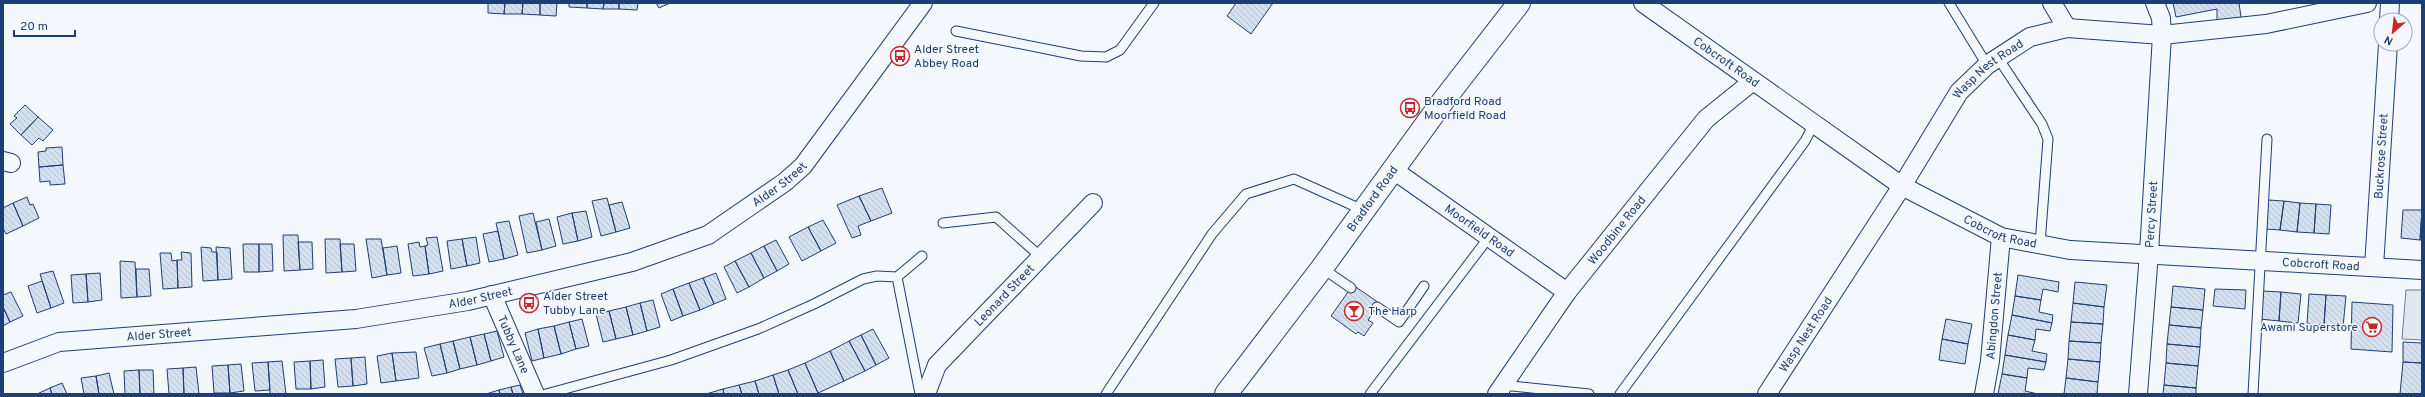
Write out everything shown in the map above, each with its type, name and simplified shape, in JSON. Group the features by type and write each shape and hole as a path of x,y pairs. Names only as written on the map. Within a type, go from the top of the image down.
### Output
{"main road":[{"name":"Bradford Road","path":"1226,394 1322,268 1443,100 1519,3"}],"street":[{"name":"Alder Street","path":"3,363 58,342 356,319 468,301 632,262 708,235 785,182 803,166 866,78 923,3"},
{"name":"Cobcroft Road","path":"1644,3 1902,186 2001,237 2070,250 2422,270"},
{"path":"2052,3 2067,28"},
{"name":"Percy Street","path":"2138,394 2149,254 2162,35 2161,18 2155,3"},
{"name":"Wasp Nest Road","path":"1767,394 1902,186 1959,92 1992,62 2030,37 2067,28 2162,35 2266,24 2367,3"},
{"name":"Buckrose Street","path":"2374,268 2388,52"},
{"name":"Woodbine Road","path":"1500,389 1567,292 1706,119 1753,81"},
{"name":"Moorfield Road","path":"1396,165 1489,237 1567,292"},
{"name":"Leonard Street","path":"926,394 937,365 1042,258 1093,203"},
{"name":"Abingdon Street","path":"1984,394 1990,362 2001,237"},
{"name":"Tubby Lane","path":"492,295 535,394"}],"lane":[{"path":"956,31 1081,56 1106,57 1120,50 1154,3"},
{"path":"1949,3 1992,62 2042,124 2048,139 2040,244"},
{"path":"1620,394 1801,148 1814,124"},
{"path":"2253,394 2267,139"},
{"path":"1106,394 1212,234 1246,194 1294,179 1364,210"},
{"path":"943,223 996,217 1042,258"},
{"path":"1370,394 1489,237"},
{"path":"546,394 671,360 758,329 814,304 863,279 877,276 897,277 922,256"},
{"path":"1322,268 1351,288"},
{"path":"897,277 920,394"},
{"path":"1377,307 1399,322 1424,286"},
{"path":"1500,389 1589,394"}],"shaded area":[{"path":"2406,290 2422,290 2422,340 2402,339"}],"building":[{"path":"488,3 505,3 504,14 488,13"},
{"path":"505,3 523,3 522,14 504,14"},
{"path":"523,3 540,3 540,15 522,14"},
{"path":"540,3 557,3 556,16 540,15"},
{"path":"569,3 587,3 587,8 569,7"},
{"path":"587,3 604,3 603,9 587,8"},
{"path":"604,3 619,3 619,9 603,9"},
{"path":"619,3 638,3 637,10 619,9"},
{"path":"656,3 670,3 659,8"},
{"path":"1236,3 1273,3 1251,34 1227,16"},
{"path":"2173,3 2239,3 2241,17 2217,22 2217,9 2176,17"},
{"path":"25,105 38,117 21,135 10,124 17,118 14,116"},
{"path":"38,117 53,130 43,141 39,138 32,145 21,135"},
{"path":"62,147 63,165 39,167 38,152 46,151 46,148"},
{"path":"63,165 65,184 50,185 50,181 40,182 39,167"},
{"path":"882,188 892,213 871,221 859,196"},
{"path":"859,196 871,221 858,226 861,235 852,238 837,205"},
{"path":"27,197 30,205 33,204 39,218 23,226 13,203"},
{"path":"607,198 616,232 601,236 592,201"},
{"path":"2268,200 2284,201 2280,230 2265,229"},
{"path":"2284,201 2300,203 2297,232 2280,230"},
{"path":"622,202 630,228 616,232 609,205"},
{"path":"13,203 23,226 6,234 3,228 3,208"},
{"path":"2300,203 2316,204 2314,233 2297,232"},
{"path":"2316,204 2331,205 2329,234 2314,233"},
{"path":"2403,210 2422,210 2420,240 2401,238"},
{"path":"2422,210 2422,240 2420,240"},
{"path":"586,211 592,237 578,241 572,213"},
{"path":"533,213 542,250 527,253 519,216"},
{"path":"572,213 578,241 563,244 557,217"},
{"path":"549,219 556,246 542,250 536,222"},
{"path":"823,220 836,243 821,251 808,227"},
{"path":"509,221 518,255 504,259 496,223"},
{"path":"808,227 821,251 802,261 789,237"},
{"path":"498,231 504,259 489,262 483,234"},
{"path":"283,235 298,235 300,270 284,271"},
{"path":"437,237 443,271 429,274 425,246 428,245 426,238"},
{"path":"476,237 480,263 467,266 462,239"},
{"path":"325,239 340,239 342,272 326,273"},
{"path":"366,239 381,239 387,275 372,278"},
{"path":"462,239 467,266 451,269 447,241"},
{"path":"776,240 789,264 777,271 764,246"},
{"path":"298,242 312,242 313,269 300,270"},
{"path":"419,242 420,247 425,246 429,274 413,276 408,244"},
{"path":"243,244 259,244 259,272 244,272"},
{"path":"259,244 272,244 273,271 259,272"},
{"path":"340,244 354,244 356,271 342,272"},
{"path":"397,246 401,273 387,275 383,248"},
{"path":"764,246 777,271 764,278 751,253"},
{"path":"201,247 211,248 212,252 217,252 218,280 203,281"},
{"path":"216,247 230,248 232,279 218,280"},
{"path":"181,252 191,253 192,287 178,288 177,260 182,260"},
{"path":"160,253 171,253 172,261 177,260 178,288 163,289"},
{"path":"751,253 764,278 749,287 735,261"},
{"path":"120,261 135,262 137,297 121,298"},
{"path":"735,261 749,287 737,293 724,267"},
{"path":"136,269 149,269 151,296 137,297"},
{"path":"53,271 64,303 51,308 40,274"},
{"path":"100,273 102,300 88,302 86,274"},
{"path":"716,273 726,299 714,304 703,278"},
{"path":"86,274 88,302 73,303 71,275"},
{"path":"2018,275 2059,282 2058,292 2043,289 2041,300 2015,296"},
{"path":"703,278 714,304 700,310 689,283"},
{"path":"42,281 51,308 37,313 28,286"},
{"path":"2075,282 2107,285 2104,307 2073,303"},
{"path":"689,283 700,310 683,316 673,289"},
{"name":"The Harp","path":"1353,285 1379,303 1368,320 1373,323 1364,336 1358,332 1356,334 1331,316"},
{"path":"2173,286 2205,289 2203,310 2171,307"},
{"path":"673,289 683,316 671,321 661,294"},
{"path":"2215,289 2246,290 2245,309 2213,306"},
{"path":"2262,291 2281,292 2279,321 2260,319"},
{"path":"11,292 23,316 10,322 3,307 3,295"},
{"path":"2281,292 2301,294 2298,323 2279,321"},
{"path":"2309,294 2326,295 2324,325 2307,324"},
{"path":"2326,295 2346,296 2343,327 2324,325"},
{"path":"2015,296 2041,300 2039,312 2053,315 2052,323 2012,315"},
{"path":"653,300 660,327 647,331 640,303"},
{"name":"Awami Superstore","path":"2352,302 2393,305 2392,352 2351,349"},
{"path":"640,303 647,331 633,335 626,307"},
{"path":"2073,303 2104,307 2103,324 2071,322"},
{"path":"3,307 10,322 3,326"},
{"path":"626,307 633,335 616,339 609,311"},
{"path":"2171,307 2203,310 2201,328 2169,325"},
{"path":"609,311 616,339 603,342 596,314"},
{"path":"2012,315 2052,323 2050,331 2036,329 2035,340 2008,335"},
{"path":"582,319 589,346 576,349 569,322"},
{"path":"1946,319 1972,324 1968,344 1942,339"},
{"path":"569,322 576,349 561,354 554,326"},
{"path":"2071,322 2103,324 2101,343 2069,341"},
{"path":"2169,325 2201,328 2200,347 2167,344"},
{"path":"554,326 561,354 544,358 538,329"},
{"path":"538,329 544,358 532,361 525,333"},
{"path":"873,329 889,358 876,365 861,335"},
{"path":"497,331 504,357 491,361 484,334"},
{"path":"484,334 491,361 477,365 470,337"},
{"path":"861,335 876,365 865,371 849,341"},
{"path":"2008,335 2035,340 2032,351 2047,354 2046,362 2005,355"},
{"path":"470,337 477,365 460,369 453,341"},
{"path":"1942,339 1968,344 1965,364 1939,360"},
{"path":"453,341 460,369 447,373 440,344"},
{"path":"849,341 865,371 844,381 830,351"},
{"path":"2069,341 2101,343 2100,362 2068,359"},
{"path":"2403,342 2422,343 2422,363 2403,362"},
{"path":"440,344 447,373 432,376 424,348"},
{"path":"2167,344 2200,347 2198,366 2166,363"},
{"path":"830,351 844,381 818,393 805,363"},
{"path":"416,352 419,378 396,381 392,353"},
{"path":"392,353 396,381 381,383 377,356"},
{"path":"2005,355 2046,362 2044,370 2028,368 2027,378 2002,374"},
{"path":"365,357 367,384 353,386 351,358"},
{"path":"351,358 353,386 338,387 335,359"},
{"path":"2068,359 2100,362 2098,382 2066,378"},
{"path":"323,360 325,387 311,389 310,361"},
{"path":"282,361 286,394 270,394 268,362"},
{"path":"310,361 311,389 296,389 294,362"},
{"path":"268,362 270,390 255,391 252,363"},
{"path":"2403,362 2422,363 2422,394 2400,394"},
{"path":"805,363 818,393 798,394 788,370"},
{"path":"2166,363 2198,366 2196,388 2164,385"},
{"path":"241,364 244,391 230,393 228,365"},
{"path":"228,365 230,393 214,393 212,366"},
{"path":"196,367 199,394 184,394 183,368"},
{"path":"183,368 184,394 169,394 167,369"},
{"path":"139,370 153,370 154,394 140,394"},
{"path":"139,370 140,394 125,394 124,371"},
{"path":"788,370 798,394 779,394 773,375"},
{"path":"109,373 114,394 99,394 96,376"},
{"path":"2002,374 2027,378 2025,391 2038,394 1998,394"},
{"path":"773,375 779,394 759,394 755,381"},
{"path":"96,376 99,394 84,394 81,378"},
{"path":"2066,378 2098,382 2097,394 2064,394"},
{"path":"755,381 759,394 742,394 739,385"},
{"path":"62,383 67,394 52,394 50,388"},
{"path":"520,385 523,394 513,394 511,387"},
{"path":"739,385 742,394 724,394 723,389"},
{"path":"2164,385 2196,388 2196,394 2163,394"},
{"path":"511,387 513,394 500,394 499,390"},
{"path":"50,388 52,394 37,394"},
{"path":"723,389 724,394 706,394"},
{"path":"499,390 500,394 486,394"}],"place":[{"name":"Alder Street Abbey Road","path":"900,56"},
{"name":"Bradford Road Moorfield Road","path":"1410,108"},
{"name":"Alder Street Tubby Lane","path":"529,303"},
{"name":"The Harp","path":"1354,311"},
{"name":"Awami Superstore","path":"2372,327"}]}
